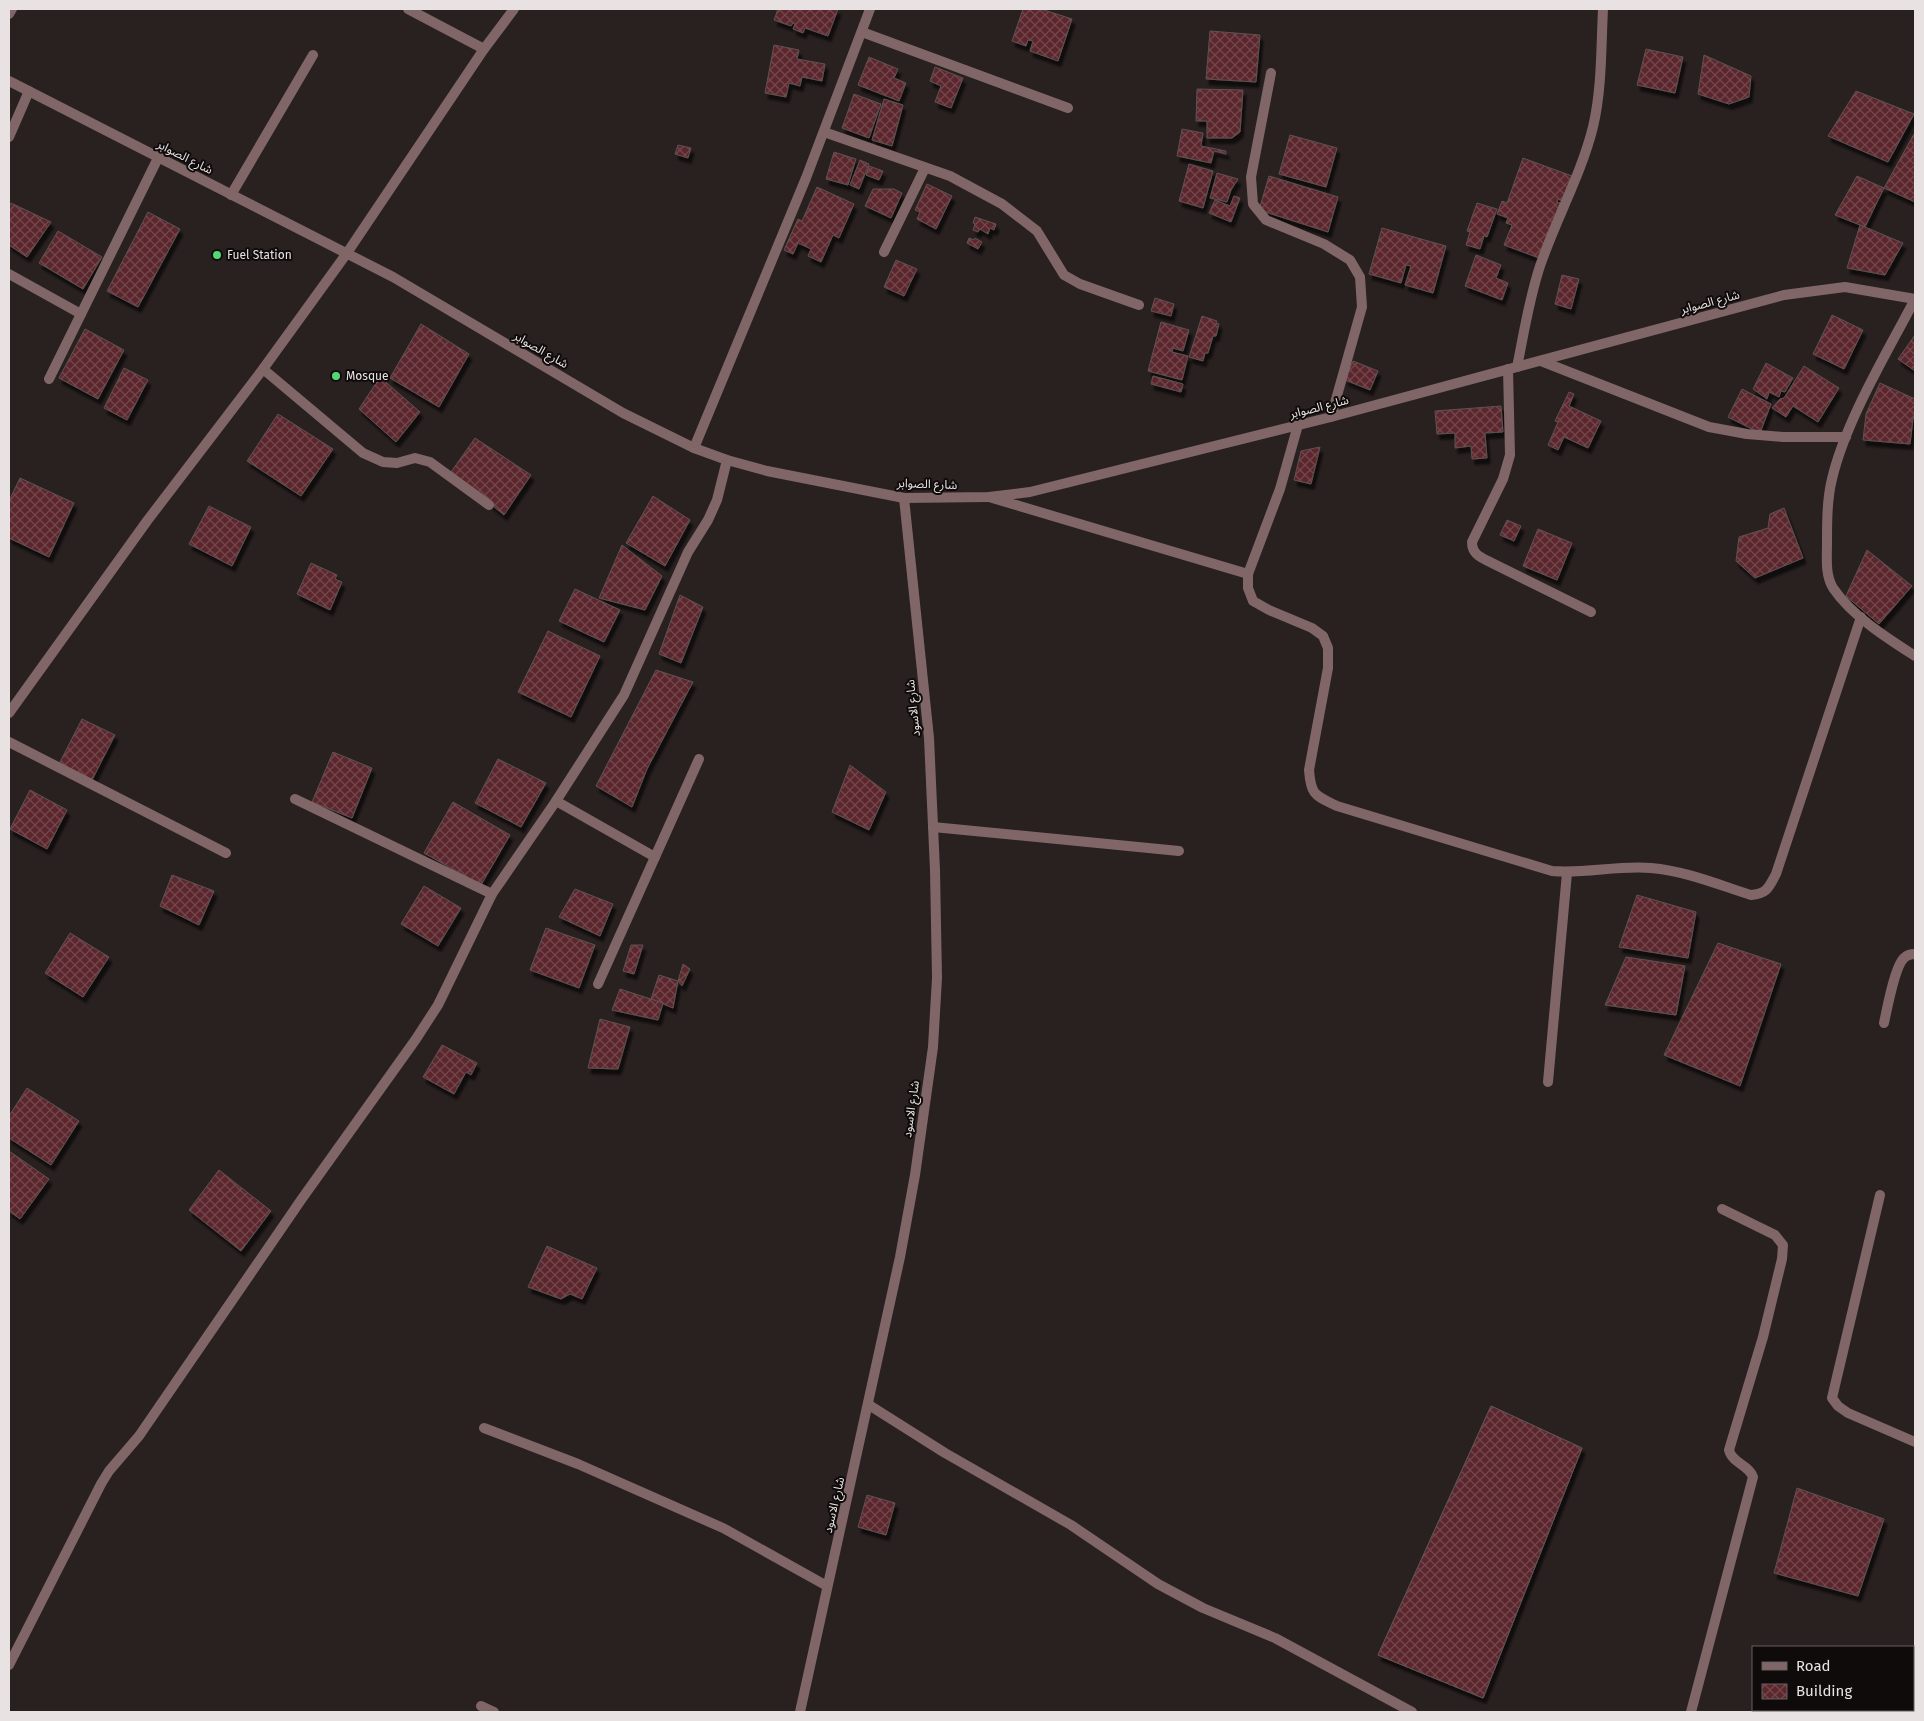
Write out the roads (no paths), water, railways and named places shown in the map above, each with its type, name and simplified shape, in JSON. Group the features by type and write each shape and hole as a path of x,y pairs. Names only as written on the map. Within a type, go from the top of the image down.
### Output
{"street":[{"path":"9,14 12,9"},
{"path":"408,9 484,49"},
{"path":"9,713 147,521 263,369 347,254 484,49 514,9"},
{"path":"694,448 824,132 870,9"},
{"path":"1591,612 1475,554 1472,549 1472,542 1503,479 1510,455 1513,368 1540,266 1584,159 1593,126 1598,95 1603,9"},
{"path":"862,32 1068,108"},
{"path":"231,195 313,55"},
{"path":"1271,73 1251,177 1253,204 1266,220 1324,244 1350,260 1360,277 1362,307 1331,417"},
{"name":"شارع الصوابر","path":"9,81 393,277 623,412 694,448 727,460 767,471 904,498 989,497 1030,492 1331,417 1784,295 1845,287 1915,299"},
{"path":"9,137 29,91"},
{"path":"824,132 950,176 1002,204 1037,230 1064,275 1080,284 1139,305"},
{"path":"49,379 158,158"},
{"path":"884,252 924,168"},
{"path":"9,274 81,314"},
{"path":"1915,299 1846,437 1831,479 1827,519 1827,572 1833,587 1861,617 1915,656"},
{"path":"1541,361 1710,427 1756,435 1846,437"},
{"path":"263,369 363,453 383,462 397,463 415,458 430,462 489,504"},
{"path":"1298,425 1280,489 1248,574 1248,588 1253,601 1269,610 1312,628 1323,636 1328,648 1328,668 1309,770 1311,787 1318,796 1346,809 1552,871 1567,873 1625,868 1651,868 1677,872 1751,895 1761,894 1770,886 1776,874 1861,617"},
{"path":"9,1665 109,1471 139,1436 301,1200 416,1039 438,1005 492,894 556,801 624,695 688,552 708,520 717,500 727,460"},
{"path":"989,497 1248,574"},
{"name":"شارع الاسود","path":"800,1712 900,1257 915,1175 933,1047 937,978 929,738 904,498"},
{"path":"9,742 226,853"},
{"path":"598,984 699,759"},
{"path":"295,799 492,894"},
{"path":"556,801 655,857"},
{"path":"933,827 1179,851"},
{"path":"1548,1082 1567,873"},
{"path":"1884,1023 1898,967 1904,958 1910,954 1915,954"},
{"path":"1880,1195 1832,1398 1838,1406 1848,1413 1897,1432 1915,1442"},
{"path":"1691,1712 1753,1477 1749,1470 1730,1455 1729,1450 1763,1337 1782,1259 1782,1244 1775,1235 1722,1209"},
{"path":"869,1405 945,1453 1071,1525 1158,1584 1203,1608 1275,1638 1412,1712"},
{"path":"484,1428 578,1464 723,1528 827,1586"},
{"path":"481,1706 494,1712"}],"place":[{"name":"Fuel Station","path":"217,255"},
{"name":"Mosque","path":"336,376"}]}
